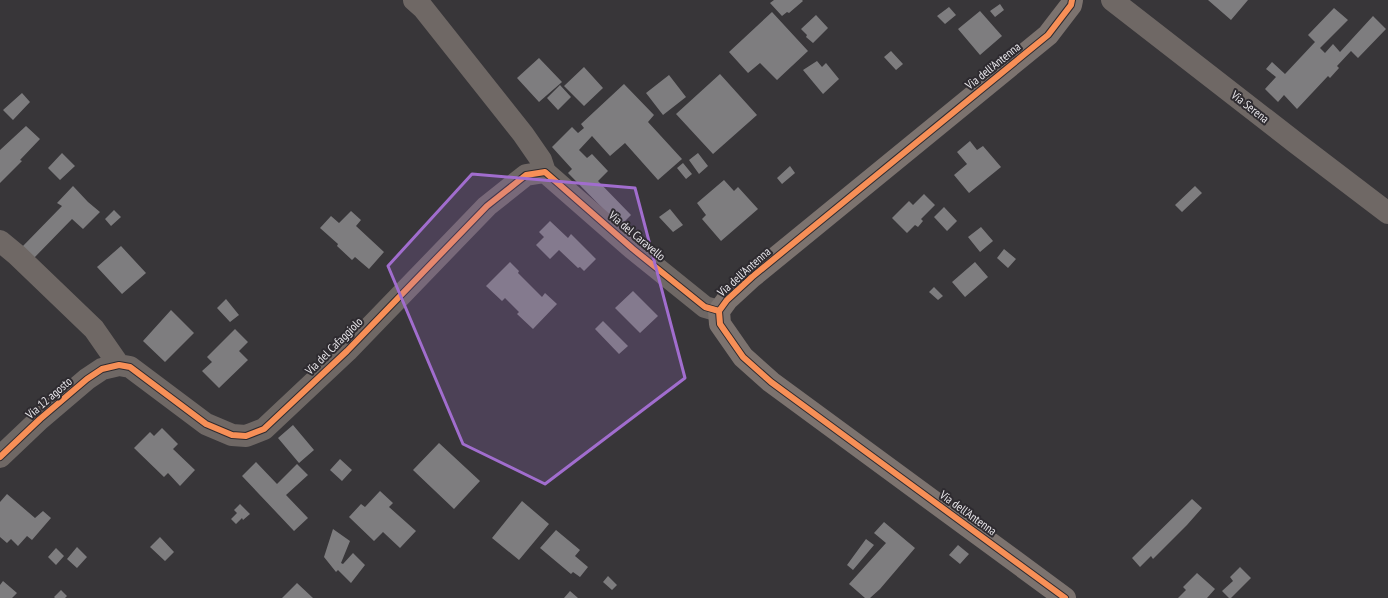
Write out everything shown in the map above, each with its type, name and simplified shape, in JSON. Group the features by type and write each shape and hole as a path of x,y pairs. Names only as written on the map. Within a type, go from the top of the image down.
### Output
{"street":[{"name":"Via del Caravello","path":"414,0 423,8 523,134 541,160 545,172 645,259 705,307 719,311"},
{"name":"Via dell'Antenna","path":"1065,598 771,382 743,357 720,324 719,311 727,300 752,277 1048,35 1072,0"},
{"name":"Via Serena","path":"1112,0 1388,213"},
{"name":"Via del Cafaggiolo","path":"119,365 130,367 206,424 232,435 246,436 264,429 347,351 440,252 487,206 526,175 545,172"},
{"path":"0,241 28,265 94,329 119,365"},
{"name":"Via 12 agosto","path":"0,457 40,419 87,379 102,369 119,365"}],"highlighted area":[{"path":"472,174 635,188 685,378 545,484 463,444 388,266"}],"building":[{"path":"774,0 803,1 789,13 787,12 782,16 770,3"},
{"path":"1208,0 1248,0 1231,20"},
{"path":"1000,4 1004,10 995,17 990,11"},
{"path":"949,7 956,15 945,24 937,16"},
{"path":"1334,8 1348,20 1320,48 1325,53 1333,44 1340,52 1373,16 1386,29 1358,58 1351,51 1337,66 1339,68 1330,78 1328,76 1297,109 1284,95 1278,102 1265,89 1276,77 1266,69 1272,62 1285,74 1315,42 1308,35"},
{"path":"980,11 1002,36 980,55 958,29"},
{"path":"772,12 808,51 777,80 760,63 748,73 729,52"},
{"path":"816,15 828,28 813,43 806,37 807,35 801,29"},
{"path":"891,51 903,64 896,70 884,57"},
{"path":"539,58 562,82 539,102 517,78"},
{"path":"817,61 822,67 826,63 839,79 823,94 803,70"},
{"path":"584,67 603,88 584,106 564,86"},
{"path":"720,74 757,115 713,154 676,114"},
{"path":"669,75 686,97 663,115 646,93"},
{"path":"624,84 654,115 648,122 682,159 658,180 625,143 610,156 592,136 579,150 587,158 592,154 608,171 598,181 631,215 620,226 568,173 572,169 552,147 572,127 578,133 584,128 581,124"},
{"path":"560,85 571,97 558,110 547,98"},
{"path":"22,93 30,102 13,120 3,110"},
{"path":"26,126 40,139 20,160 22,161 0,183 0,150"},
{"path":"970,141 977,150 983,146 1001,167 969,193 954,175 967,164 957,152"},
{"path":"62,153 75,166 60,180 48,168"},
{"path":"698,153 708,166 699,174 689,160"},
{"path":"683,163 692,174 686,179 677,168"},
{"path":"790,166 795,173 782,184 777,178"},
{"path":"724,180 734,191 738,187 758,209 721,241 702,219 706,215 697,203"},
{"path":"73,186 100,212 83,229 72,219 34,258 22,247 62,206 57,203"},
{"path":"1195,186 1202,193 1182,212 1175,205"},
{"path":"924,194 935,205 921,219 923,221 918,227 915,225 907,233 892,218 909,201 913,205"},
{"path":"944,207 957,221 947,231 934,217"},
{"path":"670,209 683,225 673,232 659,217"},
{"path":"114,210 121,217 111,226 105,219"},
{"path":"351,211 361,220 356,226 384,252 369,269 355,257 352,260 337,246 338,244 320,228 331,216 339,223"},
{"path":"550,221 568,238 571,234 596,259 584,271 580,267 578,268 559,250 550,259 536,245 544,237 539,232"},
{"path":"981,227 993,241 980,252 968,237"},
{"path":"121,246 146,273 122,294 97,267"},
{"path":"1004,249 1016,259 1008,268 997,258"},
{"path":"510,262 519,271 518,273 542,297 545,293 557,304 533,329 517,314 519,312 505,298 502,301 486,286"},
{"path":"975,262 988,277 965,297 952,282"},
{"path":"934,287 943,296 938,300 929,292"},
{"path":"633,291 658,316 640,333 615,308"},
{"path":"226,299 239,315 230,322 217,308"},
{"path":"171,310 194,333 165,362 143,341"},
{"path":"603,321 628,346 619,354 595,329"},
{"path":"235,329 248,342 239,351 248,360 219,388 202,371 212,362 207,357"},
{"path":"293,425 314,450 299,463 278,438"},
{"path":"162,428 178,444 173,449 195,470 180,486 168,473 164,477 134,448 150,432 154,436"},
{"path":"439,443 480,481 454,509 413,470"},
{"path":"340,459 352,470 342,481 330,470"},
{"path":"256,462 277,484 297,464 308,475 286,495 308,518 294,531 242,476"},
{"path":"380,491 393,503 389,507 416,531 400,548 383,532 374,541 349,517 361,504 365,507"},
{"path":"7,494 35,518 43,511 51,518 32,540 27,536 18,546 11,539 7,543 0,537 0,502"},
{"path":"1192,499 1202,508 1153,559 1151,556 1140,567 1132,558"},
{"path":"522,501 549,524 519,560 492,538"},
{"path":"240,504 250,514 243,520 242,518 236,524 231,519 237,513 234,510"},
{"path":"884,522 915,548 880,589 870,598 865,598 849,584 886,543 874,533"},
{"path":"333,529 350,541 341,563 343,564 353,553 365,565 351,583 338,570 336,572 324,557"},
{"path":"556,530 580,550 575,556 588,567 580,577 573,572 571,574 540,548"},
{"path":"160,537 174,552 165,561 150,547"},
{"path":"866,539 874,545 853,570 847,565"},
{"path":"958,545 969,554 960,564 949,555"},
{"path":"77,547 87,557 77,568 67,559"},
{"path":"56,548 64,556 56,565 48,557"},
{"path":"1240,567 1251,578 1231,598 1229,598 1222,591 1233,581 1230,577"},
{"path":"1197,573 1215,589 1207,598 1178,598 1186,590 1183,587"},
{"path":"608,576 617,585 612,590 603,582"},
{"path":"3,581 17,593 12,598 0,598 0,585"},
{"path":"297,583 313,598 282,598"},
{"path":"61,590 67,596 65,598 55,598 54,597"},
{"path":"570,591 578,598 564,598"}],"cycle path":[{"path":"1065,598 771,382 743,357 720,324 719,311 727,300 752,277 1048,35 1071,5 1072,0"},
{"path":"0,457 40,419 87,379 102,369 119,365 130,367 206,424 232,435 246,436 264,429 347,351 487,206 526,175 545,172 633,249 705,307 719,311"}]}
